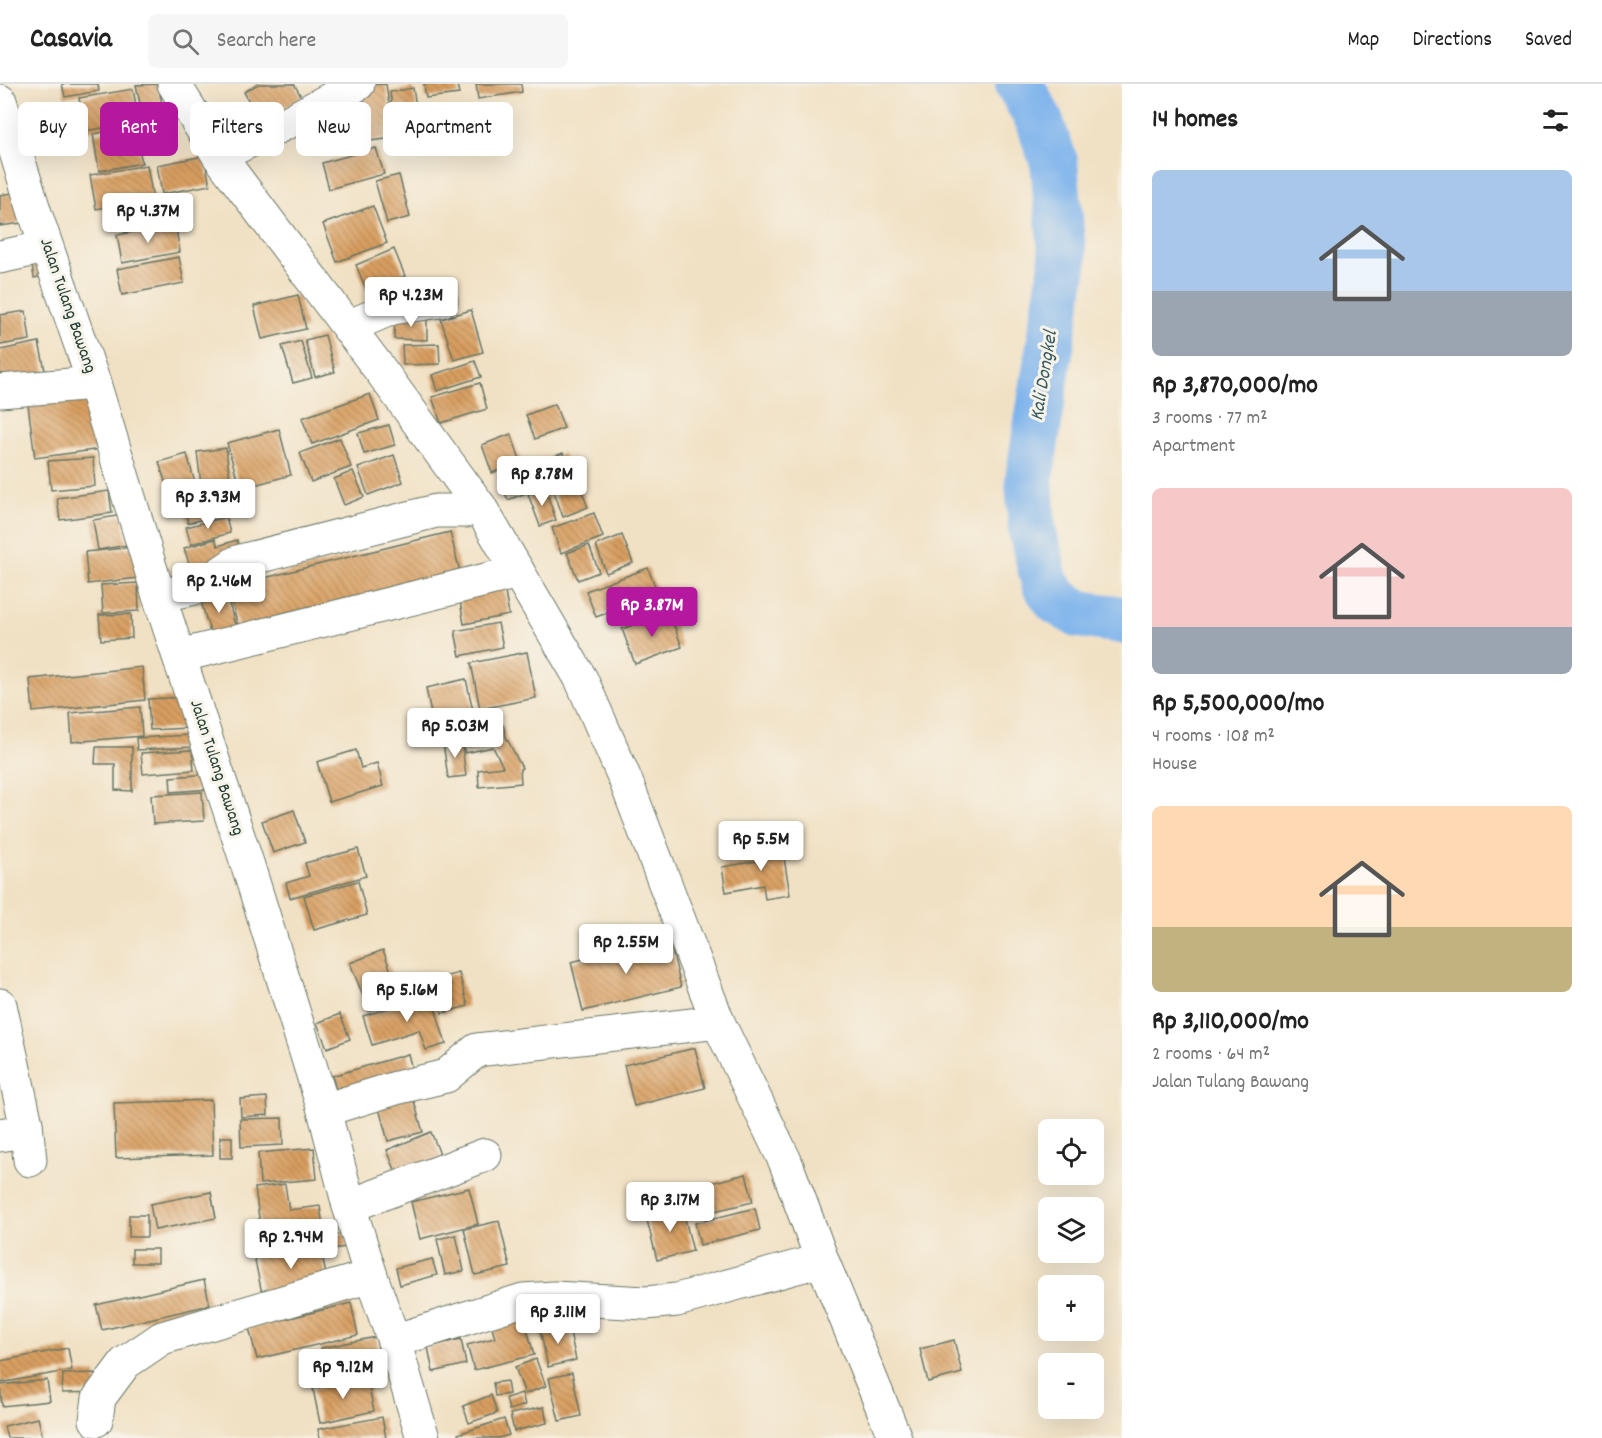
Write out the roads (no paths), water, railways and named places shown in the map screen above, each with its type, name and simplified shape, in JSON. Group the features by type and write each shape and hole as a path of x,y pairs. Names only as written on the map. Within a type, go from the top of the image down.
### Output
{"street":[{"path":"174,84 190,110"},
{"path":"284,124 358,84"},
{"name":"Jalan Tulang Bawang","path":"0,101 46,247 94,383 159,596 248,866 324,1110 370,1276 394,1341 423,1438"},
{"path":"219,156 480,507 581,679 625,779 718,1022 785,1161 822,1260 895,1438"},
{"path":"0,257 46,247"},
{"path":"348,327 392,308 441,302"},
{"path":"0,391 94,383"},
{"path":"159,596 200,587 237,562 436,511 465,511 480,507"},
{"path":"179,656 518,572"},
{"path":"0,1005 13,1130 30,1160"},
{"path":"324,1110 396,1088 446,1076 477,1050 718,1022"},
{"path":"349,1206 485,1155"},
{"path":"394,1341 523,1300 554,1298 646,1303 677,1300 822,1260"},
{"path":"96,1420 99,1398 125,1363 162,1338 370,1276"}],"waterway":[{"name":"Kali Dongkel","path":"1019,84 1038,118 1054,162 1063,264 1029,479 1032,530 1045,583 1057,601 1079,614 1122,620"}]}
